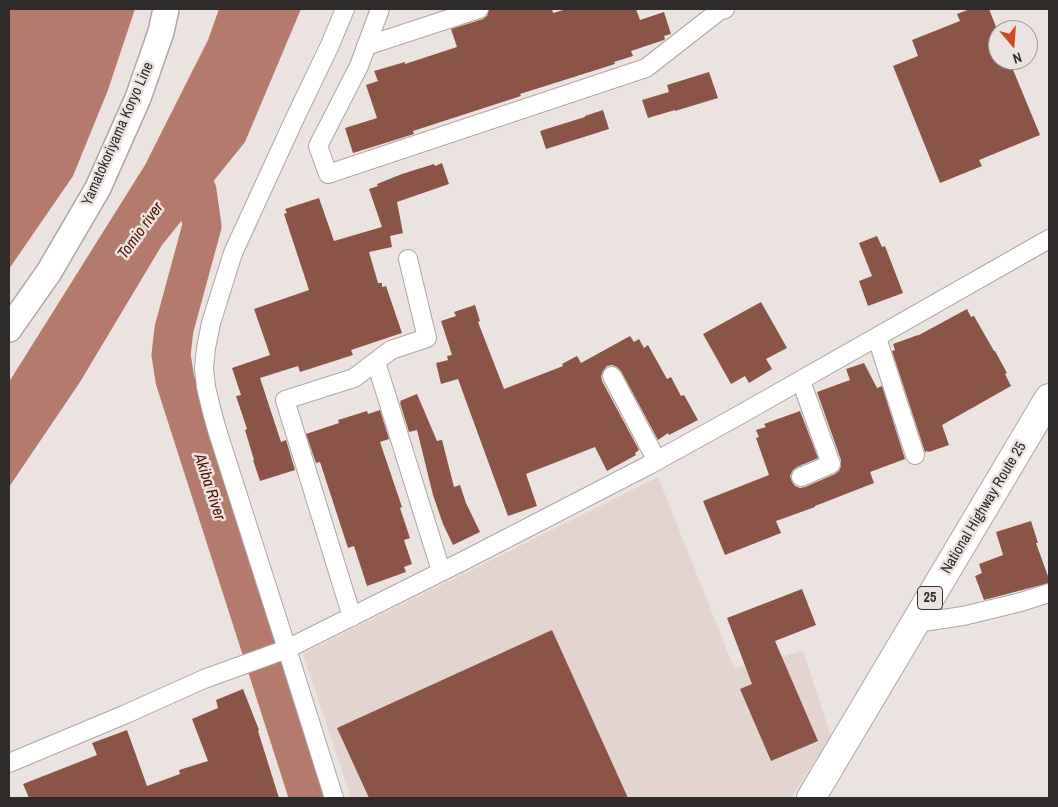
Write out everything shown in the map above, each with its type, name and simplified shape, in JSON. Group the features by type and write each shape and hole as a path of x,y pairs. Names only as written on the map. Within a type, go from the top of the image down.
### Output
{"highway":[{"name":"National Highway Route 25","path":"811,798 1049,398"}],"main road":[{"name":"Yamatokoriyama Koryo Line","path":"9,329 49,272 98,188 138,98 161,32 166,9"}],"street":[{"path":"334,798 210,408 204,368 211,323 233,253 345,9"},
{"path":"380,9 359,66 318,146 328,174 646,68 719,11 725,9"},
{"path":"366,46 479,9"},
{"path":"9,763 204,679 288,649 657,461 1049,239"},
{"path":"352,616 284,400 354,378 391,350 427,338 408,259"},
{"path":"877,338 915,454"},
{"path":"376,362 442,571"},
{"path":"612,376 657,461"},
{"path":"801,380 831,464 801,477"},
{"path":"916,623 963,616 1049,593"}],"shaded area":[{"path":"658,477 734,668 803,651 831,736 791,798 351,798 303,654"}],"water":[{"path":"9,9 135,9 108,90 73,176 9,269"},
{"name":"Tomio river","path":"219,9 301,9 245,142 162,245 80,382 9,487 9,382 145,165 208,40"}],"building":[{"path":"489,9 552,9 553,13 567,9 636,9 640,20 664,12 671,34 664,36 664,40 631,51 633,56 614,62 615,64 520,94 521,96 413,131 414,134 353,153 345,128 377,118 366,85 378,81 374,71 405,62 405,64 457,47 451,29 483,19 487,16"},
{"path":"970,9 989,9 993,20 988,20 988,70 1013,70 1040,135 979,160 982,166 940,183 893,66 918,56 912,40 960,21 957,14"},
{"path":"709,72 718,98 648,118 642,100 669,92 667,85"},
{"path":"603,110 609,129 546,149 540,131"},
{"path":"442,163 449,184 397,202 403,233 390,236 392,247 369,252 378,283 382,283 382,287 386,286 402,333 351,350 353,355 300,372 298,366 260,378 281,442 286,440 295,470 260,481 245,430 247,429 236,396 241,395 232,368 270,355 254,309 309,290 284,214 287,213 285,209 319,198 334,241 382,227 369,189 402,174"},
{"path":"877,236 882,247 885,246 903,293 868,306 859,281 872,276 859,243"},
{"path":"761,302 787,348 766,359 772,369 749,383 745,376 731,384 703,334"},
{"path":"475,305 480,321 478,322 504,389 563,366 562,364 577,356 581,363 630,336 634,342 639,339 644,348 648,345 667,379 671,377 681,396 684,395 698,420 669,435 668,433 658,440 621,371 612,365 607,366 601,376 602,381 639,450 635,453 636,455 607,471 595,447 526,474 537,506 508,516 458,379 441,384 436,363 448,360 447,356 452,355 441,321 456,316 454,312"},
{"path":"967,309 971,317 974,316 995,351 1007,373 1005,374 1011,386 942,425 949,445 925,452 892,351 895,350 893,344 919,335"},
{"path":"864,363 877,388 882,386 905,459 870,472 874,483 776,521 781,533 725,555 703,501 769,475 756,438 759,437 756,430 766,427 764,424 800,411 818,458 793,470 790,476 792,482 800,488 805,487 839,471 841,460 817,392 850,380 846,369"},
{"path":"417,394 437,441 442,440 454,487 460,485 466,503 480,532 453,545 433,495 417,430 409,432 400,403 400,401"},
{"path":"380,410 389,439 380,442 402,507 400,508 410,538 404,540 412,564 404,567 406,572 367,586 354,546 348,548 320,462 316,463 306,434 339,423 338,420 367,411 368,414"},
{"path":"1031,521 1049,583 984,600 975,576 982,573 979,564 1003,555 996,532"},
{"path":"802,589 816,625 775,641 818,741 771,761 740,689 752,684 727,618"},
{"path":"552,630 628,798 369,798 337,728"},
{"path":"243,689 259,730 279,798 29,798 23,784 97,755 92,743 127,730 147,786 180,774 179,770 208,761 192,719 218,708 216,700"}],"waterway":[{"name":"Akiba River","path":"183,176 197,191 202,226 174,329 171,355 175,380 309,798"}]}
